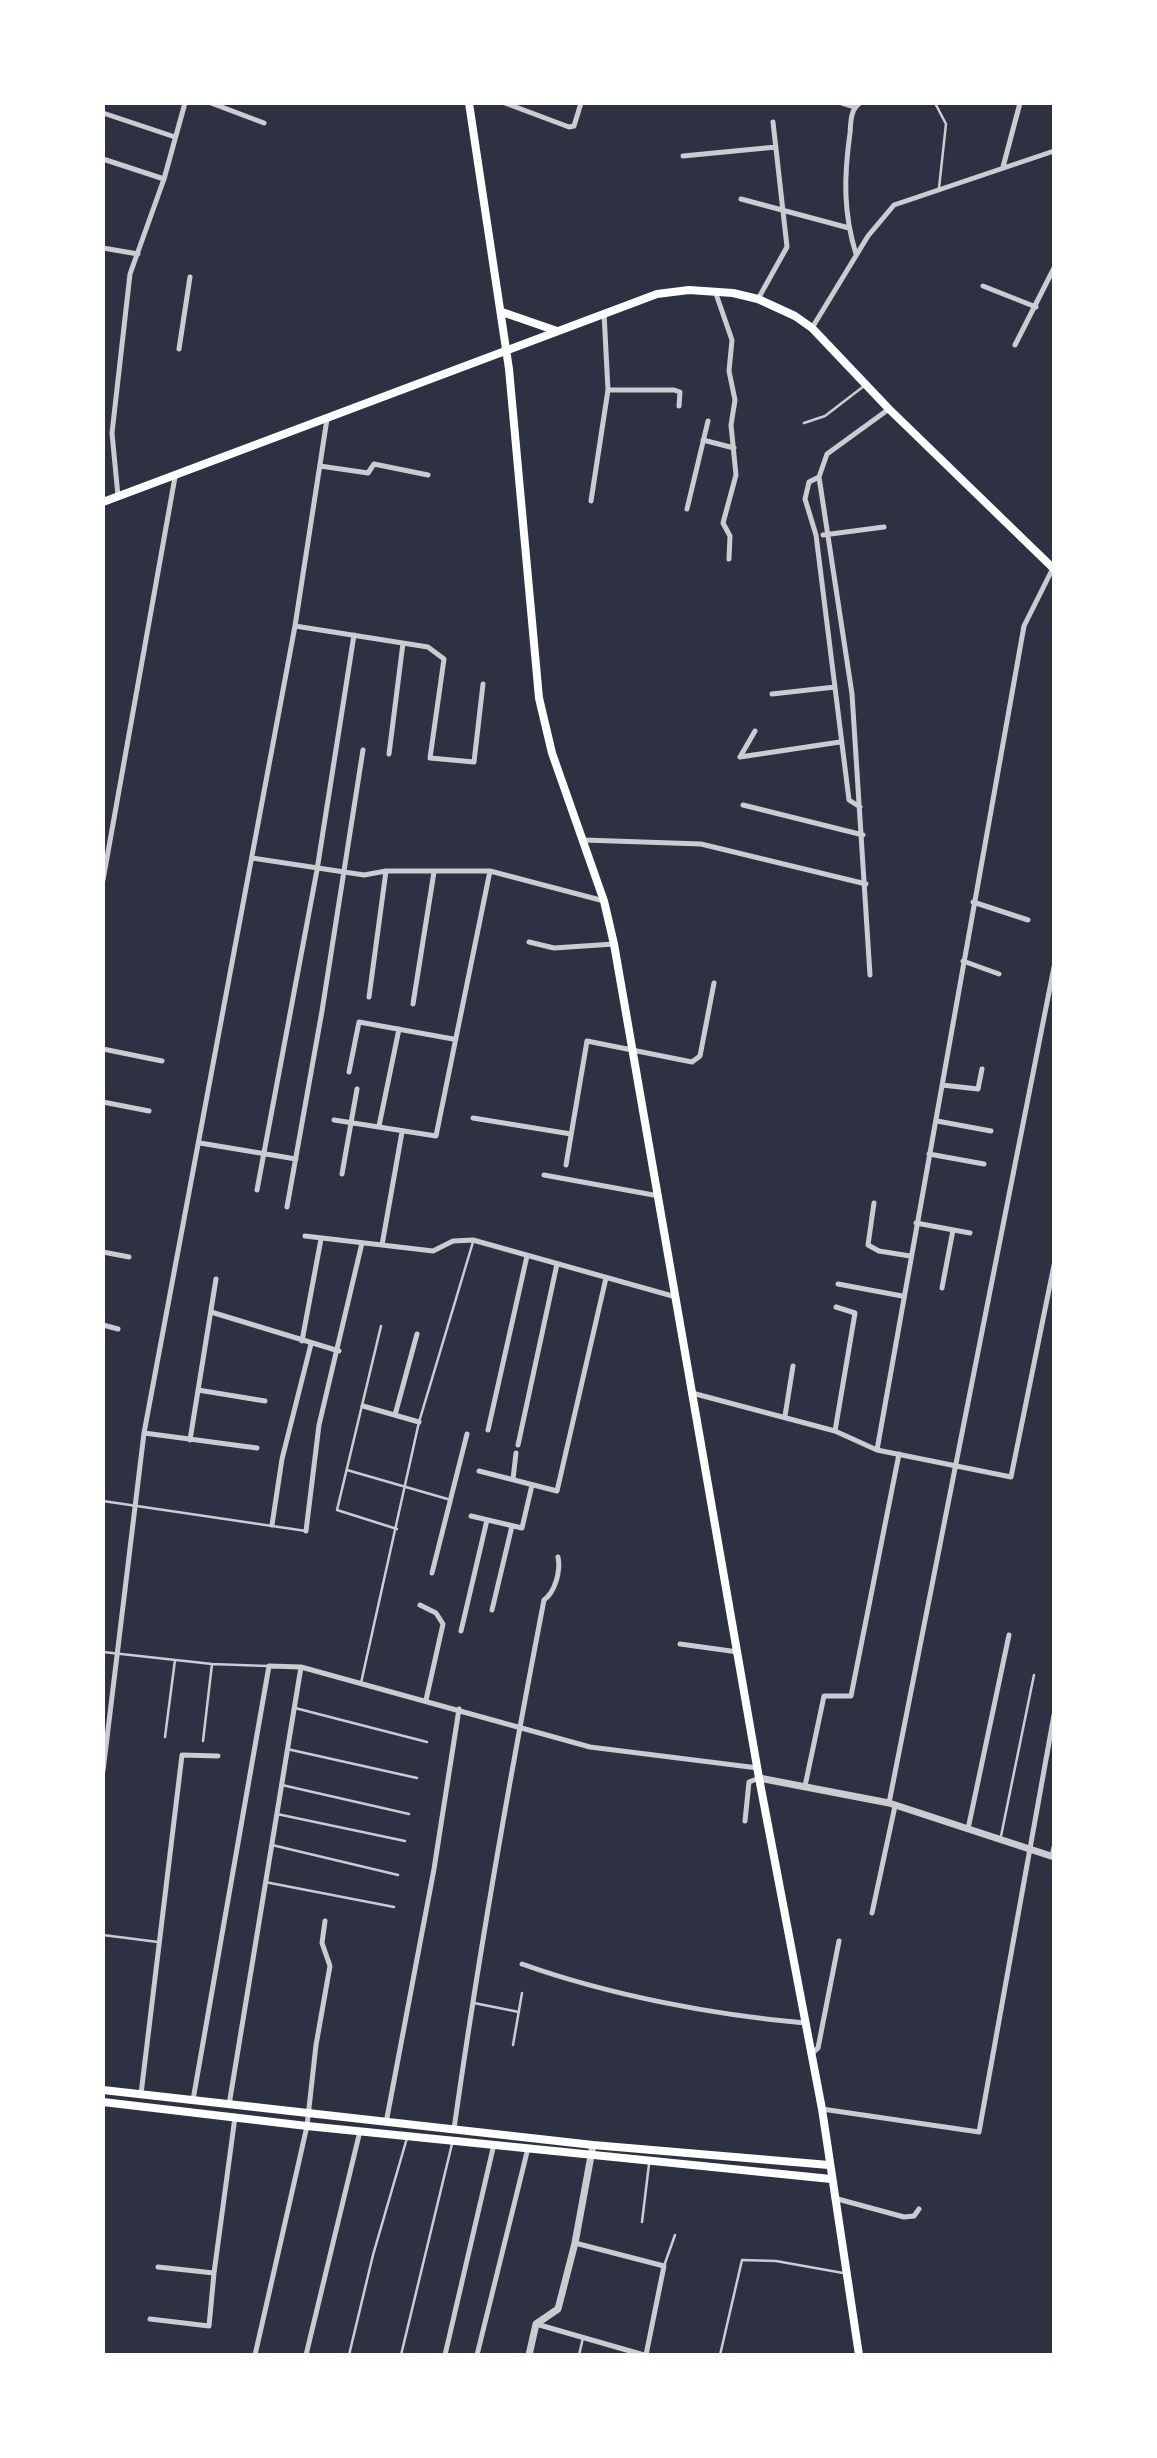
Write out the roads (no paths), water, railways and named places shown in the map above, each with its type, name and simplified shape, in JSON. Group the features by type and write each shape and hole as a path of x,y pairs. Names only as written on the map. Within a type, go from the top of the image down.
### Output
{"main road":[{"path":"469,103 507,349 525,518 539,698 552,753 604,901 614,944 758,1768 822,2109 844,2273 859,2355"},
{"path":"103,502 657,294 715,291 758,299 779,307 812,328 889,409 1053,568"},
{"path":"502,312 556,331"},
{"path":"103,2090 593,2145 829,2165"},
{"path":"164,2109 165,2097"},
{"path":"103,2102 307,2126 831,2179"}],"street":[{"path":"118,496 112,433 130,274 164,178 185,103"},
{"path":"211,103 264,122"},
{"path":"505,103 569,127 573,126 581,103"},
{"path":"842,103 857,105 844,179 849,228 856,254"},
{"path":"1003,167 1020,103"},
{"path":"103,113 175,137"},
{"path":"758,299 787,247 773,122"},
{"path":"683,156 776,147"},
{"path":"812,328 856,254 894,205 1054,151"},
{"path":"103,159 164,178"},
{"path":"741,199 849,228"},
{"path":"103,248 138,254"},
{"path":"1015,345 1054,268"},
{"path":"179,349 190,277"},
{"path":"984,286 1036,307"},
{"path":"715,291 732,340 729,370 735,400 731,425 736,475 723,523 730,536 729,559"},
{"path":"591,501 608,390 604,313"},
{"path":"608,390 674,390 680,392 679,407"},
{"path":"870,975 852,694 819,477 827,454 889,409"},
{"path":"103,1771 144,1433 167,1297 201,1143 295,626 327,419"},
{"path":"687,509 708,421"},
{"path":"703,440 734,448"},
{"path":"320,466 368,473 374,464 428,475"},
{"path":"103,880 175,477"},
{"path":"819,477 809,482 805,499 816,536 849,800 861,807"},
{"path":"816,536 884,527"},
{"path":"877,1450 902,1296 937,1121 973,902 1024,626 1053,568"},
{"path":"295,626 428,647 444,659 430,758 474,762 483,684"},
{"path":"257,1190 317,870 354,635"},
{"path":"389,754 403,643"},
{"path":"772,694 835,687"},
{"path":"755,731 740,757 840,742"},
{"path":"287,1207 363,750"},
{"path":"743,806 863,835"},
{"path":"584,840 701,844 866,884"},
{"path":"253,858 317,870 365,875 386,871 490,872 604,901"},
{"path":"369,997 386,871"},
{"path":"413,1004 434,872"},
{"path":"334,1120 436,1136 453,1039 490,872"},
{"path":"973,902 1028,920"},
{"path":"529,942 554,948 614,944"},
{"path":"963,961 999,974"},
{"path":"872,1913 1054,967"},
{"path":"566,1164 587,1041 690,1062 700,1056 714,983"},
{"path":"349,1072 359,1022 453,1039"},
{"path":"379,1126 399,1029"},
{"path":"103,1049 162,1061"},
{"path":"942,1085 978,1089 982,1069"},
{"path":"342,1174 357,1089"},
{"path":"103,1102 149,1111"},
{"path":"473,1118 571,1134"},
{"path":"937,1121 991,1131"},
{"path":"382,1245 402,1132"},
{"path":"201,1143 296,1159"},
{"path":"929,1154 984,1164"},
{"path":"544,1175 659,1196"},
{"path":"874,1203 868,1245 880,1251 910,1256"},
{"path":"916,1223 970,1233"},
{"path":"942,1288 953,1230"},
{"path":"305,1236 433,1251 453,1241 473,1240 676,1297"},
{"path":"302,1341 321,1239"},
{"path":"306,1531 319,1425 339,1351 362,1243"},
{"path":"103,1252 130,1257"},
{"path":"488,1430 527,1256"},
{"path":"518,1445 558,1264"},
{"path":"692,1393 835,1431 877,1450 1011,1476 1054,1265"},
{"path":"479,1471 557,1491 606,1278"},
{"path":"190,1440 216,1279"},
{"path":"838,1284 902,1296"},
{"path":"835,1431 855,1313 836,1307"},
{"path":"211,1312 339,1351"},
{"path":"103,1325 118,1329"},
{"path":"395,1415 417,1334"},
{"path":"272,1525 282,1459 311,1344"},
{"path":"785,1416 793,1366"},
{"path":"198,1390 265,1401"},
{"path":"363,1406 419,1422"},
{"path":"144,1433 257,1448"},
{"path":"432,1573 467,1434"},
{"path":"513,1479 516,1453"},
{"path":"805,1786 824,1696 851,1696 899,1454"},
{"path":"471,1516 522,1528 533,1485"},
{"path":"461,1631 487,1520"},
{"path":"492,1610 512,1526"},
{"path":"454,2129 472,2003 519,1728 544,1600 551,1595 559,1571 558,1557"},
{"path":"420,1605 436,1613 443,1624 426,1700"},
{"path":"968,1829 1009,1635"},
{"path":"680,1644 738,1653"},
{"path":"194,2100 269,1666 301,1667 590,1747 758,1768"},
{"path":"229,2105 301,1667"},
{"path":"386,2123 433,1869 459,1709"},
{"path":"822,2109 979,2132 1054,1715"},
{"path":"141,2094 182,1755 218,1756"},
{"path":"745,1821 746,1788 749,1782 760,1778 892,1805 1053,1856 1054,1847"},
{"path":"255,2355 307,2126 330,1966 322,1943 325,1921"},
{"path":"811,2054 818,2048 839,1941"},
{"path":"522,1964 568,1980 676,2003 805,2023"},
{"path":"150,2319 209,2326 235,2117"},
{"path":"306,2355 360,2131"},
{"path":"445,2355 494,2144"},
{"path":"529,2355 536,2325 558,2309 575,2243 593,2145"},
{"path":"477,2355 528,2148"},
{"path":"834,2198 904,2217 914,2216 919,2209"},
{"path":"536,2325 645,2355 664,2266 575,2243"},
{"path":"158,2267 214,2273"}],"lane":[{"path":"935,103 946,124 938,191"},
{"path":"804,423 825,416 866,384"},
{"path":"361,1683 419,1422 473,1240"},
{"path":"381,1326 337,1510 397,1529"},
{"path":"516,1453 518,1445"},
{"path":"347,1471 451,1500"},
{"path":"103,1501 306,1531"},
{"path":"103,1652 212,1664 269,1666"},
{"path":"165,1737 175,1660"},
{"path":"203,1741 212,1664"},
{"path":"1001,1840 1034,1675"},
{"path":"295,1708 427,1742"},
{"path":"288,1749 416,1778"},
{"path":"282,1785 409,1814"},
{"path":"278,1814 405,1841"},
{"path":"272,1845 398,1875"},
{"path":"265,1882 394,1907"},
{"path":"103,1935 158,1942"},
{"path":"513,2045 522,1993"},
{"path":"472,2003 519,2012"},
{"path":"349,2355 373,2255 408,2136"},
{"path":"401,2355 453,2140"},
{"path":"642,2222 649,2161"},
{"path":"664,2266 675,2235"},
{"path":"720,2355 742,2260 776,2262 844,2273"},
{"path":"579,2355 583,2337"}]}
